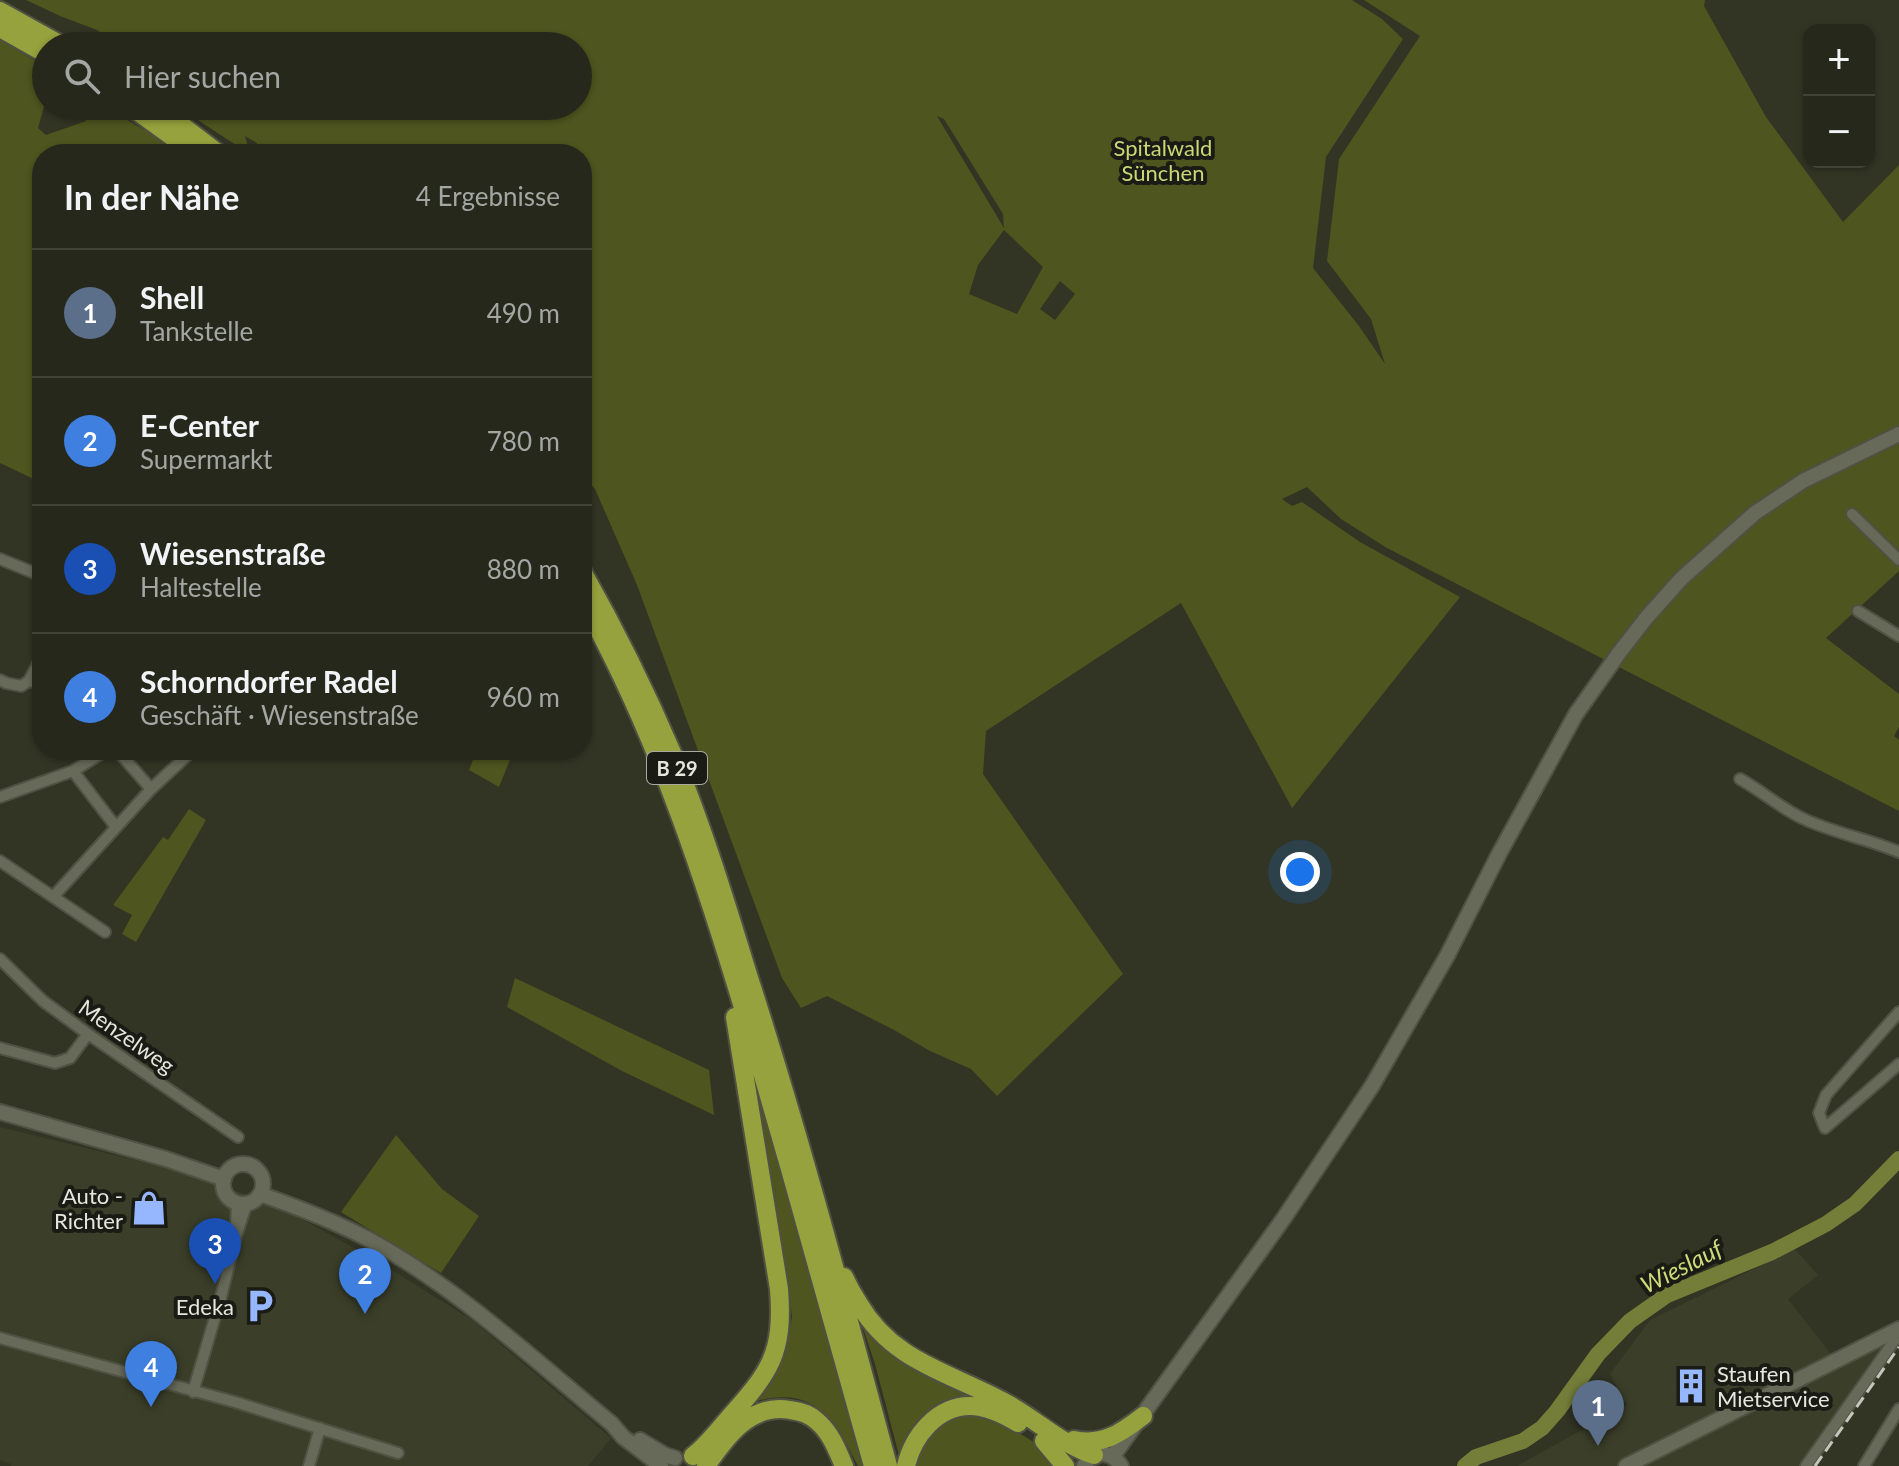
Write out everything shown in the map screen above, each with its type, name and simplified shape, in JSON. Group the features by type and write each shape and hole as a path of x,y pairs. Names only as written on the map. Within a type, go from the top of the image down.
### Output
{"highway":[{"path":"0,11 38,32"},
{"path":"0,28 32,46"},
{"path":"149,120 182,144"},
{"path":"174,120 206,144"},
{"name":"B 29","path":"592,589 674,758 734,925 824,1231 888,1466"},
{"name":"B 29","path":"592,617 649,737 699,868 805,1219 873,1466"},
{"path":"689,1462 761,1380 770,1365 780,1332 777,1275 729,983 730,963"},
{"path":"824,1231 835,1248 847,1283 881,1334 908,1356 939,1373 1002,1400 1070,1456 1086,1462"},
{"path":"906,1466 923,1430 943,1414 968,1406 997,1412 1047,1436 1095,1442 1117,1435 1143,1416"},
{"path":"689,1462 751,1416 777,1408 800,1411 818,1422 830,1437 844,1466"},
{"path":"1047,1436 1065,1466"}],"main road":[{"path":"1086,1462 1104,1453 1117,1461 1143,1416 1284,1218 1372,1086 1447,956 1576,714 1647,617 1682,578 1755,513 1803,481 1899,434"},
{"path":"0,1112 226,1176"},
{"path":"237,1165 250,1165 260,1173 262,1189 257,1198 242,1203 227,1196 226,1176 237,1165"},
{"path":"262,1189 380,1246 460,1298 661,1466"},
{"path":"1626,1466 1899,1332"},
{"path":"612,1424 665,1455 689,1462"}],"street":[{"path":"1852,514 1899,560"},
{"path":"0,559 32,572"},
{"path":"1858,611 1899,636"},
{"path":"0,680 21,686 32,675"},
{"path":"0,797 73,771 91,760"},
{"path":"126,760 151,789"},
{"path":"53,897 151,789 182,760"},
{"path":"73,771 116,827"},
{"path":"1740,779 1782,808 1807,820 1899,852"},
{"path":"0,861 105,932"},
{"name":"Menzelweg","path":"0,959 43,1001 238,1137"},
{"path":"1899,1012 1826,1095 1819,1113 1825,1128 1899,1064"},
{"path":"0,1048 55,1063 70,1058 88,1034"},
{"path":"193,1392 221,1297 242,1203"},
{"path":"1806,1466 1899,1332"},
{"path":"0,1338 235,1402 398,1453"},
{"path":"1864,1466 1899,1409"},
{"path":"309,1466 320,1428"}],"shaded area":[{"path":"0,1127 163,1167 274,1204 374,1259 472,1320 611,1438 588,1466 11,1466 0,1460"},
{"path":"1795,1249 1818,1275 1788,1299 1840,1366 1899,1336 1809,1466 1517,1466 1627,1405 1610,1374 1650,1320"}],"green space":[{"name":"Spitalwald Sünchen","path":"26,0 1352,0 1382,19 1403,39 1326,157 1313,268 1385,364 1371,319 1327,261 1339,159 1420,36 1364,0 1705,0 1704,6 1766,117 1843,222 1899,165 1899,571 1826,638 1899,694 1899,727 1894,736 1899,740 1899,811 1387,548 1341,519 1307,487 1282,499 1292,506 1302,502 1360,542 1460,597 1292,808 1181,603 986,731 983,774 1123,974 997,1096 971,1069 930,1051 827,996 801,1008 782,978 637,585 592,486 592,144 257,144 245,136 247,144 234,144 198,120 592,120 592,32 100,32","holes":["937,116 944,119 1003,214 1004,228","1004,230 1043,267 1017,314 969,294 978,265","1060,281 1075,294 1055,320 1040,309"]},
{"path":"0,40 32,59 32,120 40,120 38,128 46,135 85,120 127,120 168,144 32,144 32,478 0,463"},
{"path":"473,760 510,760 499,787 469,770"},
{"path":"189,809 206,820 136,942 122,934 132,915 113,905 163,837 168,840"},
{"path":"515,978 709,1070 714,1115 622,1071 507,1007"},
{"path":"748,1051 864,1466 858,1466 840,1434 820,1410 794,1398 756,1401 785,1355 792,1317"},
{"path":"396,1135 442,1189 479,1216 441,1273 341,1212"},
{"path":"857,1310 890,1350 922,1373 975,1398 951,1406 901,1463 875,1364"},
{"path":"968,1412 997,1419 1046,1450 1062,1466 912,1466 935,1426"}],"waterway":[{"name":"Wieslauf","path":"1465,1466 1476,1457 1523,1441 1542,1428 1598,1354 1630,1321 1667,1295 1772,1252 1826,1224 1855,1204 1899,1159"}],"railway":[{"path":"1815,1466 1899,1347"}],"place":[{"name":"Auto - Richter","path":"149,1208"},
{"name":"Wiesenstraße","path":"215,1284"},
{"name":"Edeka","path":"260,1306"},
{"name":"E-Center","path":"365,1314"},
{"name":"Staufen Mietservice","path":"1691,1386"},
{"name":"Schorndorfer Radel","path":"151,1407"},
{"name":"Shell","path":"1598,1446"}]}
